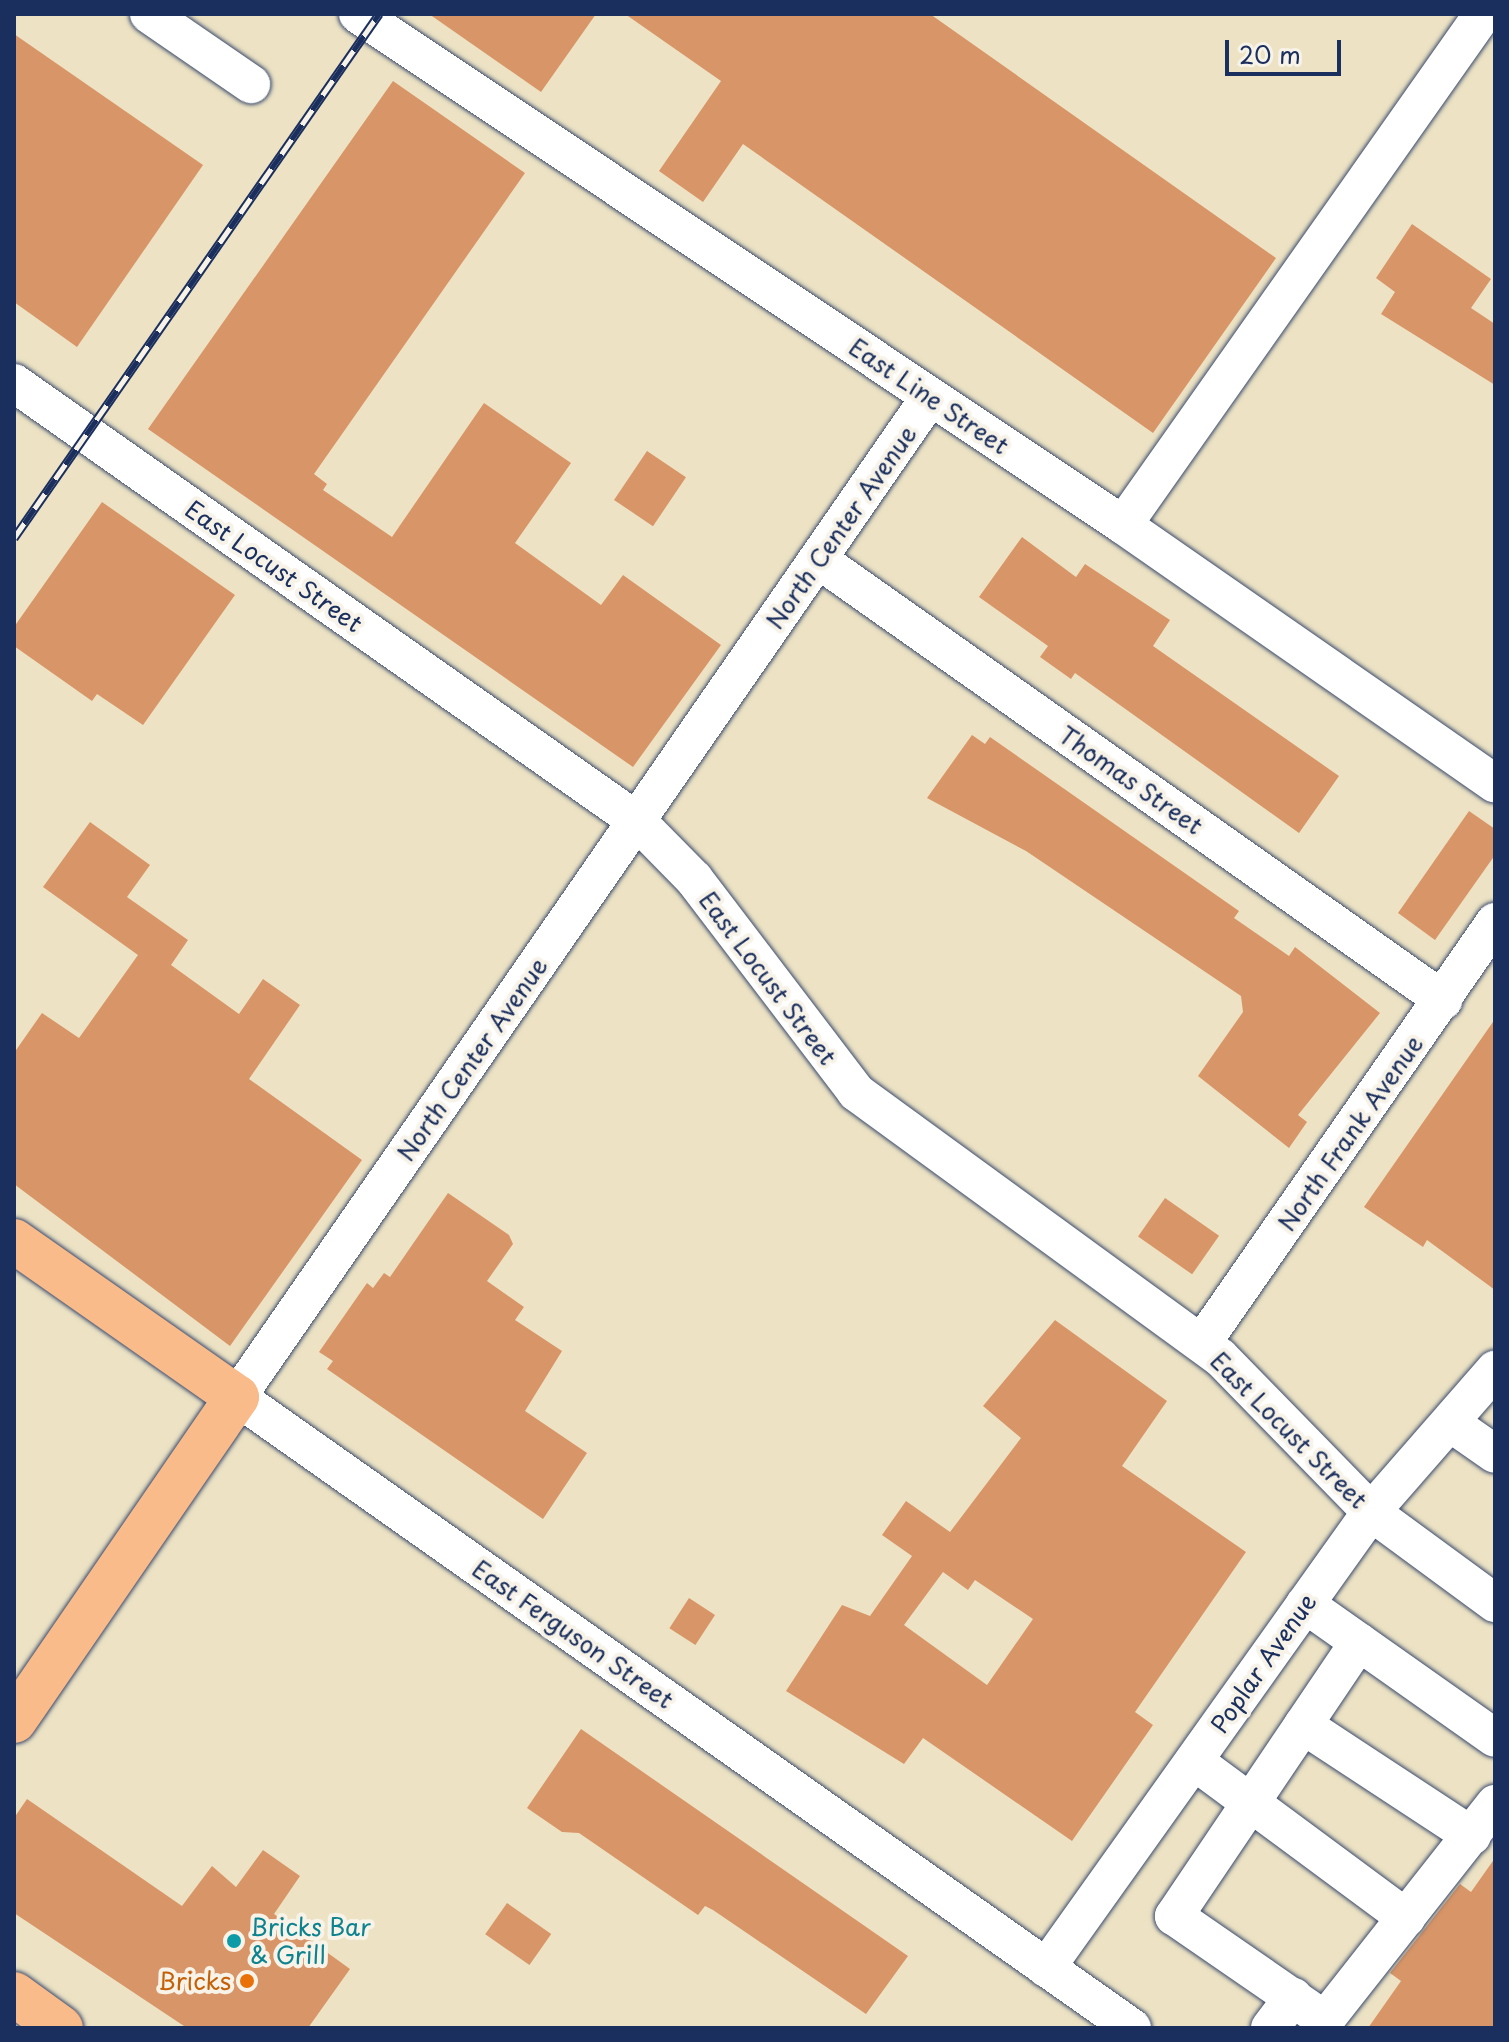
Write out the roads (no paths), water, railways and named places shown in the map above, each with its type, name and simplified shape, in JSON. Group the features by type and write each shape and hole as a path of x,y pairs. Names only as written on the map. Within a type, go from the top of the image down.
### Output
{"main road":[{"name":"East Ferguson Street","path":"14,1241 237,1397"},
{"name":"North Center Avenue","path":"14,1721 237,1397"},
{"path":"14,1994 61,2028"}],"street":[{"path":"149,14 251,84"},
{"name":"East Line Street","path":"358,14 1123,525 1495,784"},
{"path":"1123,525 1483,14"},
{"name":"East Locust Street","path":"14,383 637,821 694,879 866,1101 1202,1343 1371,1512 1495,1603"},
{"name":"North Center Avenue","path":"237,1397 930,397"},
{"name":"Thomas Street","path":"819,560 1443,1000"},
{"name":"North Frank Avenue","path":"1202,1343 1495,922"},
{"name":"Poplar Avenue","path":"1046,1968 1371,1512 1452,1424 1495,1370"},
{"name":"East Ferguson Street","path":"237,1397 1132,2028"},
{"path":"1452,1424 1495,1454"},
{"path":"1305,1604 1495,1738"},
{"path":"1359,1642 1174,1916 1325,2020 1495,1804"},
{"path":"1303,1725 1472,1836"},
{"path":"1194,1761 1406,1918"},
{"path":"1270,2028 1293,1997"}],"railway":[{"path":"14,538 379,14"}],"place":[{"name":"Bricks Bar & Grill","path":"234,1941"},
{"name":"Bricks","path":"247,1981"}]}
